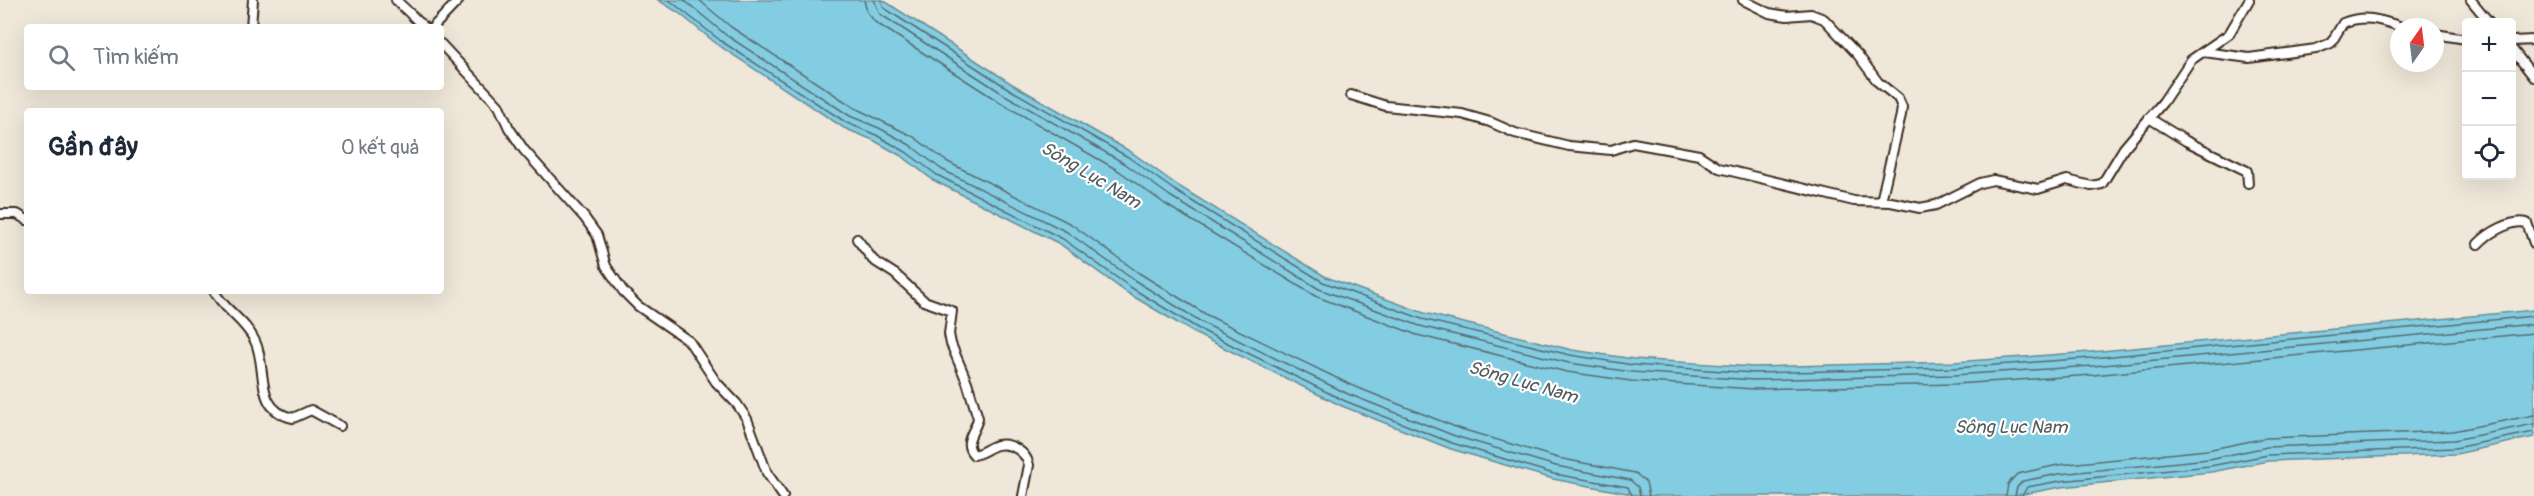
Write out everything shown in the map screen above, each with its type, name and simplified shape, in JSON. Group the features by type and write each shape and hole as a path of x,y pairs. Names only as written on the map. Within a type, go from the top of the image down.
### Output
{"street":[{"path":"251,24 254,0"},
{"path":"396,0 421,24"},
{"path":"436,24 459,0"},
{"path":"1743,0 1769,12 1787,16 1811,14 1824,19 1858,55 1878,82 1898,98 1902,107 1881,201"},
{"path":"1351,95 1386,106 1471,116 1515,133 1569,146 1611,150 1633,143 1700,154 1719,168 1854,201 1881,201 1905,207 1936,205 1980,183 1993,180 2038,189 2070,180 2098,186 2106,180 2124,148 2191,60 2229,34 2249,0"},
{"path":"2470,0 2486,18"},
{"path":"2204,52 2249,58 2316,49 2331,43 2343,23 2362,18 2378,18 2390,22"},
{"path":"2444,35 2462,38"},
{"path":"2516,41 2534,40"},
{"path":"444,47 499,105 508,128 524,150 584,217 597,235 606,266 623,291 638,306 689,340 716,382 747,418 767,473 783,496"},
{"path":"2516,56 2534,77"},
{"path":"2149,118 2186,141 2247,171 2248,183"},
{"path":"0,214 17,214 24,218"},
{"path":"2478,244 2493,229 2521,221 2527,223 2534,243"},
{"path":"857,239 873,260 895,274 924,301 952,311 949,334 951,344 968,382 978,418 969,438 970,450 974,455 998,444 1006,444 1023,453 1029,465 1022,496"},
{"path":"216,294 224,306 244,324 257,343 264,393 273,408 293,418 311,410 340,426"}],"water":[{"name":"Sông Lục Nam","path":"658,0 883,0 1012,84 1131,152 1177,185 1326,277 1424,313 1572,350 1634,359 1754,367 1954,362 2091,352 2534,310 2534,437 2456,454 2268,461 2211,472 2061,487 2013,496 1642,496 1553,479 1451,449 1342,406 1196,334 1126,292 1060,244 933,180 903,157 873,140 844,128 718,45 679,13"}]}
